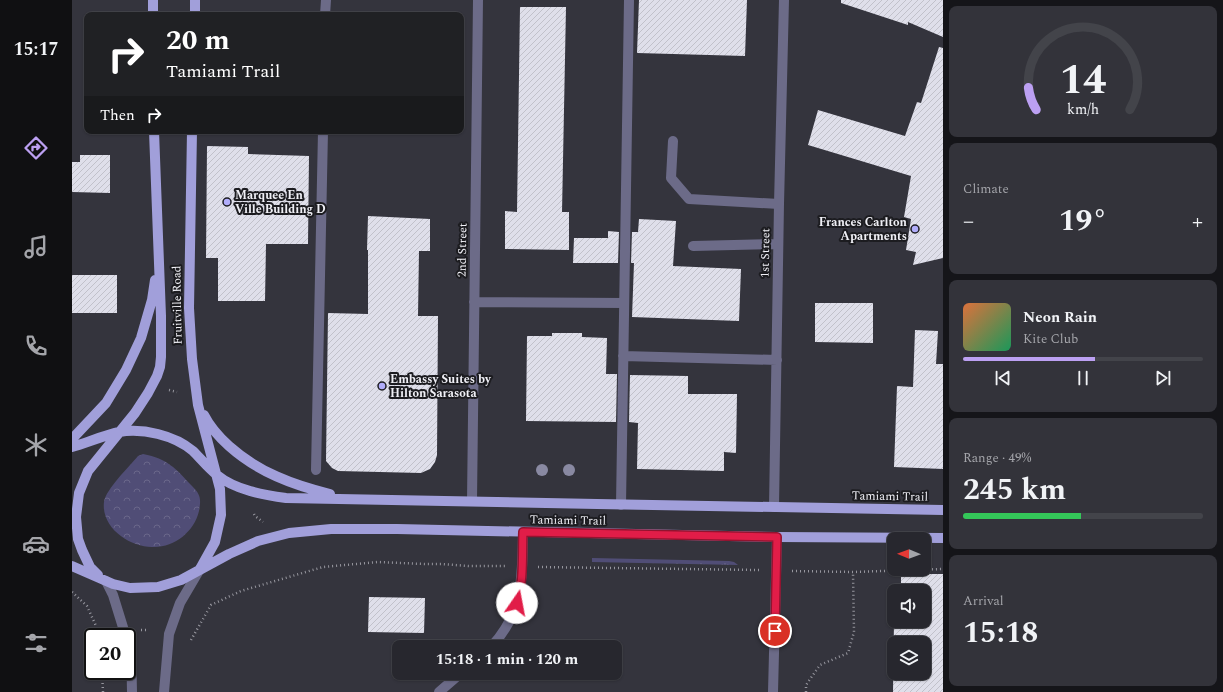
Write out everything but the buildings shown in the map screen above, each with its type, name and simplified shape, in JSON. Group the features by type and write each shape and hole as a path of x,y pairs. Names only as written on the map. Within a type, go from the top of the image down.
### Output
{"main road":[{"path":"153,0 153,12"},
{"path":"195,0 195,12"},
{"name":"Fruitville Road","path":"106,581 97,575 90,567 82,550 78,539 76,517 79,493 88,471 146,397 154,384 160,367 162,345 154,134"},
{"name":"Fruitville Road","path":"192,134 189,324 198,405 220,489 221,515 215,542 200,569"},
{"path":"72,439 106,403 126,370 141,338 152,300 159,256"},
{"path":"198,405 222,440 240,456 266,472 290,483 348,499"},
{"name":"Tamiami Trail","path":"119,432 145,431 171,438 192,451 217,475 228,482 260,494 286,498 943,510"},
{"path":"72,447 119,432"},
{"name":"Tamiami Trail","path":"72,566 106,581 130,588 158,587 181,580 228,554 258,541 289,533 310,530 361,529 777,537 943,538"},
{"path":"72,545 82,550"}],"street":[{"path":"325,12 326,0"},
{"name":"2nd Street","path":"472,501 478,0"},
{"path":"621,505 629,0"},
{"name":"1st Street","path":"774,507 784,0"},
{"path":"316,470 323,134"},
{"path":"673,141 671,178 690,198 779,204"},
{"path":"692,246 778,244"},
{"path":"474,302 624,303"},
{"path":"623,356 777,360"},
{"path":"496,640 508,625 514,613 520,592 523,532"},
{"path":"773,692 777,537"},
{"path":"164,692 169,634 180,603 200,569"},
{"path":"106,581 113,595 124,628"},
{"path":"132,680 132,692"},
{"path":"439,692 452,680"}],"path":[{"path":"169,390 178,392"},
{"path":"254,514 264,524"},
{"path":"191,640 212,604 241,591 323,567 378,562 468,566 853,572 943,569"},
{"path":"806,692 806,685 820,665 848,653 854,632 853,572"},
{"path":"72,592 87,606 97,628"},
{"path":"102,680 103,692"}],"green space":[{"path":"143,454 152,456 170,465 181,474 195,489 200,497 200,507 193,526 175,542 160,547 143,546 126,540 112,528 104,511 104,502 109,491 118,478 138,456"},
{"path":"592,558 729,561 738,565 592,562"}],"place":[{"name":"Marquee En Ville Building D","path":"227,202"},
{"name":"Frances Carlton Apartments","path":"915,229"},
{"name":"Embassy Suites by Hilton Sarasota","path":"382,386"}],"route":[{"path":"517,603 522,579 523,532 777,537 775,631"}]}
